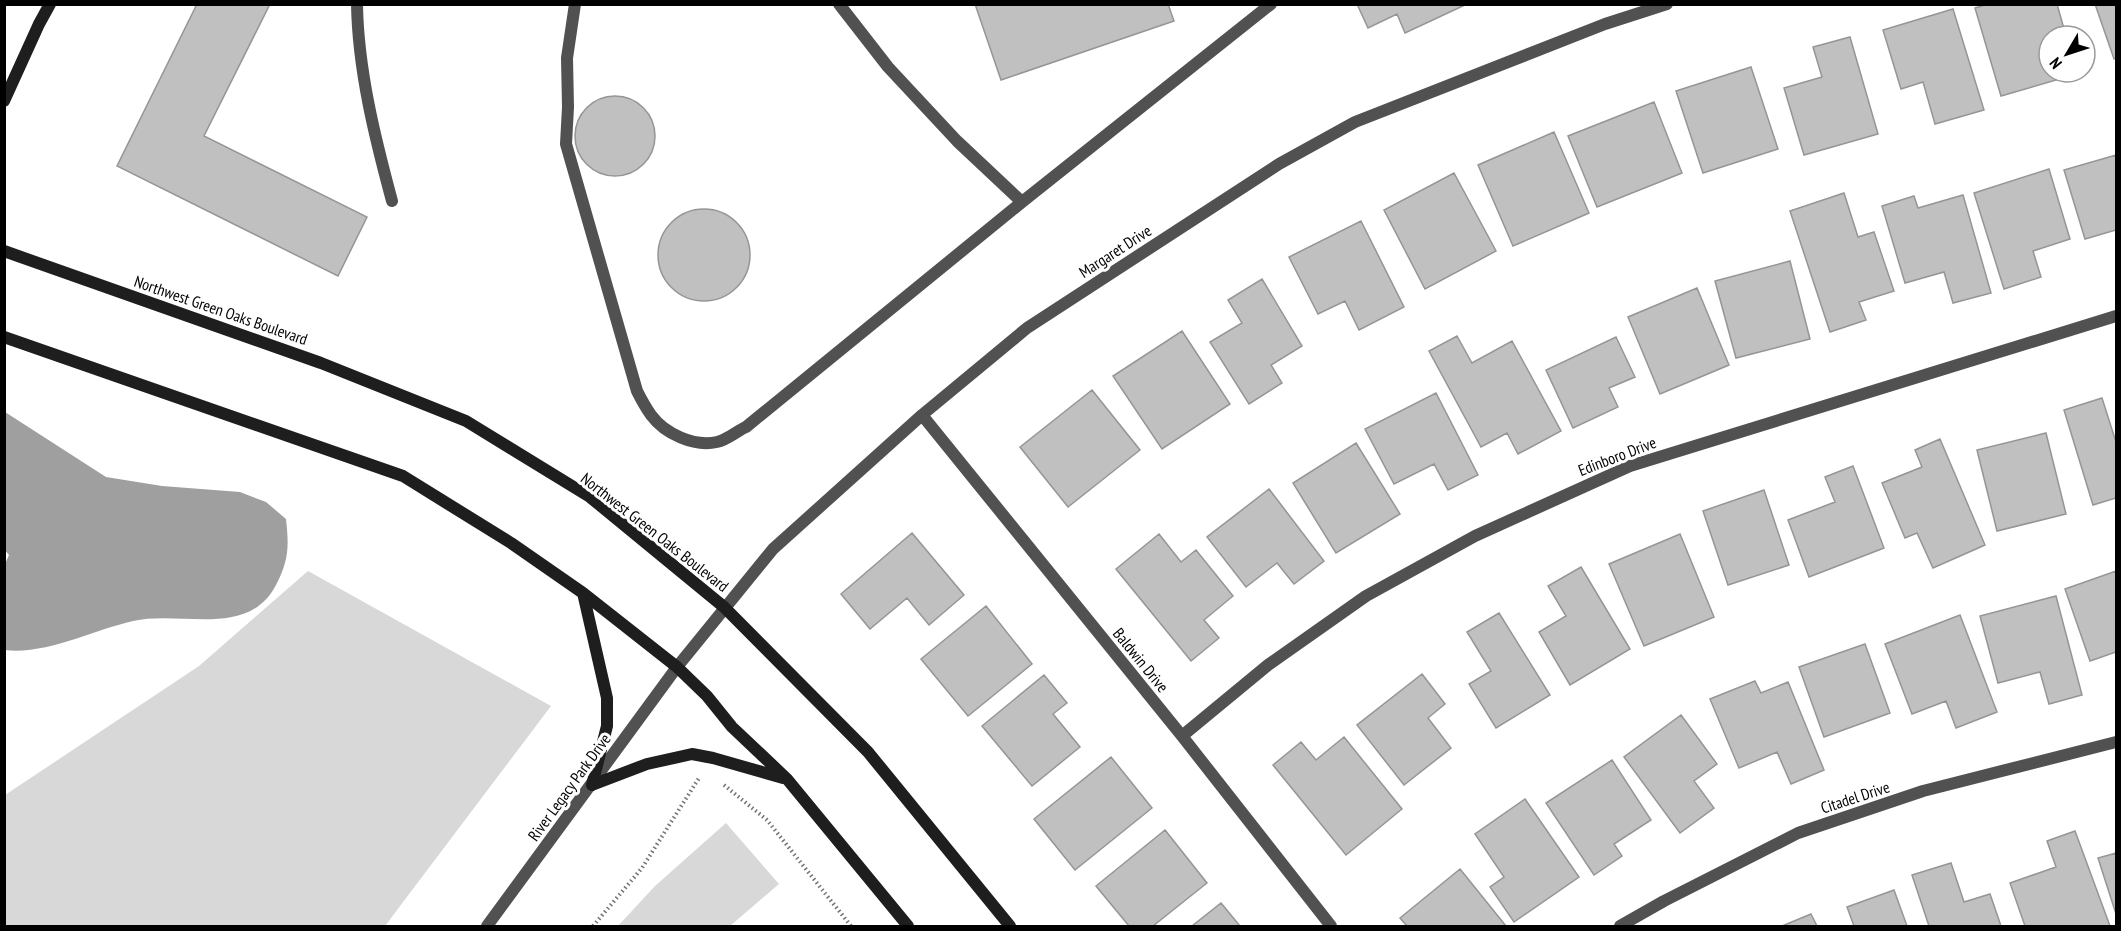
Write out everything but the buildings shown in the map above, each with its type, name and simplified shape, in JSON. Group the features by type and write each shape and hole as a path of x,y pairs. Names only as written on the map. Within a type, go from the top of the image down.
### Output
{"main road":[{"path":"4,101 50,4"},
{"name":"Northwest Green Oaks Boulevard","path":"4,251 321,363 466,421 590,497 724,607 868,752 1010,927"},
{"path":"4,337 403,476 511,543 583,593 677,667 707,696 732,727 788,779 908,927"},
{"path":"583,593 607,698 607,726 592,785"},
{"path":"592,785 647,764 692,754 788,779"}],"street":[{"path":"357,4 357,30 376,140 392,201"},
{"path":"575,4 567,58 566,144 637,391 652,417 667,430 684,439 702,442 718,442 746,427 1022,202 1271,4"},
{"path":"839,4 888,67 957,141 1022,202"},
{"name":"Margaret Drive","path":"677,667 772,549 922,416 1027,328 1279,164 1346,128 1605,24 1666,4"},
{"name":"Edinboro Drive","path":"1182,736 1268,665 1366,596 1474,536 1630,466 2116,316"},
{"name":"Baldwin Drive","path":"922,416 1182,736 1331,927"},
{"name":"River Legacy Park Drive","path":"487,927 677,667"},
{"name":"Citadel Drive","path":"1620,927 1664,901 1798,833 1923,791 2116,742"}],"path":[{"path":"593,927 642,868 704,770"},
{"path":"722,784 767,820 851,927"}],"shaded area":[{"path":"5,412 106,477 162,486 240,492 266,502 286,519 287,553 276,585 264,602 248,612 231,617 133,621 37,649 5,650 5,564 9,555 4,549"},
{"path":"308,571 551,706 385,926 5,926 5,795 199,666"},
{"path":"726,823 779,884 730,926 618,926 655,886"}]}
